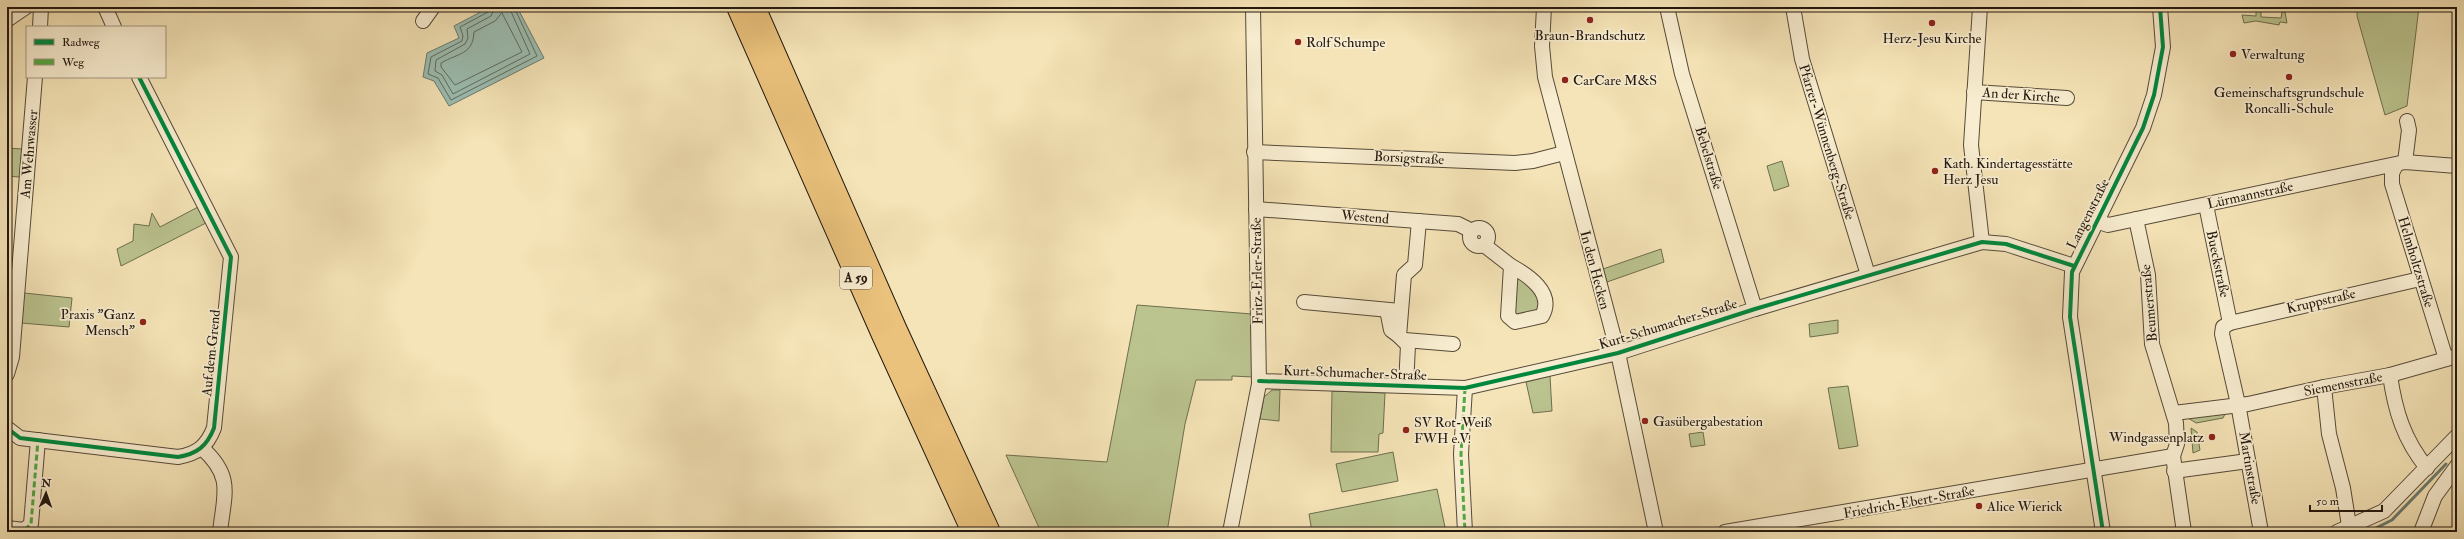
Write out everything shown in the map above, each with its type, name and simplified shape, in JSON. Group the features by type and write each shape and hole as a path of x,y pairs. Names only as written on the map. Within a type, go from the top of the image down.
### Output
{"highway":[{"name":"A 59","path":"737,7 882,335 972,532"},
{"name":"A 59","path":"755,7 896,328 990,532"}],"street":[{"path":"7,20 26,7"},
{"path":"40,26 41,7"},
{"path":"104,7 114,26"},
{"path":"423,21 433,7"},
{"name":"Fritz-Erler-Straße","path":"1230,532 1259,381 1254,152 1253,7"},
{"name":"In den Hecken","path":"1544,7 1542,46 1544,72 1564,153 1618,353 1656,532"},
{"name":"Bebelstraße","path":"1667,7 1682,74 1755,309"},
{"name":"Pfarrer-Wünnenberg-Straße","path":"1793,7 1802,60 1868,275"},
{"name":"An der Kirche","path":"1980,7 1971,145 1982,242"},
{"name":"Langenstraße","path":"2103,532 2070,317 2074,266 2143,128 2154,95 2163,47 2160,7"},
{"name":"Am Wehrwasser","path":"7,374 12,356 35,78"},
{"name":"Auf dem Grend","path":"140,78 231,257 214,428 202,448"},
{"name":"An der Kirche","path":"1974,92 2067,98"},
{"path":"2401,164 2409,130 2407,121"},
{"name":"Borsigstraße","path":"1254,152 1515,163 1533,161 1564,153"},
{"name":"Lürmannstraße","path":"2096,221 2108,225 2401,164 2457,166"},
{"name":"Helmholtzstraße","path":"2401,164 2392,174 2392,184 2420,279 2452,358"},
{"name":"Bueckstraße","path":"2206,205 2227,325 2222,334 2238,404"},
{"name":"Westend","path":"1256,209 1458,224 1472,231 1469,235 1471,244 1475,246 1484,245 1511,266"},
{"name":"Beumerstraße","path":"2136,219 2148,275 2152,344 2174,413 2177,434 2173,456 2174,471 2184,532"},
{"path":"1406,386 1408,345 1402,338 1394,310 1404,275 1415,265 1419,221"},
{"name":"Kurt-Schumacher-Straße","path":"1259,381 1465,388 1618,353 1755,309 1982,242 2006,244 2074,266"},
{"name":"Kruppstraße","path":"2227,325 2420,279"},
{"path":"1304,302 1394,310"},
{"path":"1402,338 1453,344"},
{"name":"Siemensstraße","path":"2238,404 2248,404 2324,387 2390,375 2452,358"},
{"path":"2390,375 2400,423 2416,455 2427,468"},
{"path":"2324,387 2329,434 2343,488 2346,530 2384,511 2457,436"},
{"path":"1465,388 1461,454 1466,532"},
{"path":"2174,413 2238,404"},
{"name":"Martinstraße","path":"2238,404 2261,532"},
{"path":"7,428 20,438 169,456 185,456 202,448 218,463 224,477 220,532"},
{"path":"7,528 24,530 31,524 38,440"},
{"name":"Friedrich-Ebert-Straße","path":"1726,532 2173,456"},
{"path":"2174,471 2248,461"},
{"path":"2421,532 2435,496 2457,466"}],"green space":[{"path":"2357,7 2419,7 2407,106 2385,115 2357,16"},
{"path":"2256,10 2261,10 2261,17 2281,18 2282,12 2285,12 2287,23 2280,22 2279,25 2256,21 2244,23 2242,15 2256,16"},
{"path":"7,148 22,149 19,177 7,176"},
{"path":"1782,161 1789,186 1774,191 1767,166"},
{"path":"198,207 206,223 121,266 117,249 133,241 134,224 149,226 152,213 160,227"},
{"path":"1661,249 1664,262 1607,282 1603,269"},
{"path":"1520,277 1531,284 1540,303 1537,312 1514,315 1516,278"},
{"path":"24,293 72,298 69,327 21,323"},
{"path":"1137,305 1252,314 1253,377 1232,376 1232,380 1196,380 1185,424 1167,532 1041,532 1006,455 1107,462"},
{"path":"1838,320 1838,333 1810,337 1809,324"},
{"path":"1550,376 1552,411 1533,413 1526,382"},
{"path":"1848,386 1858,446 1839,449 1828,388"},
{"path":"1272,390 1280,390 1279,421 1260,419 1264,397"},
{"path":"1332,391 1385,393 1383,433 1379,434 1378,452 1331,452"},
{"path":"2226,412 2223,418 2196,423 2188,418"},
{"path":"2191,428 2197,432 2200,450 2193,453"},
{"path":"1703,432 1705,445 1691,447 1689,434"},
{"path":"1393,452 1398,481 1342,492 1336,464"},
{"path":"1437,489 1446,532 1312,532 1309,514"}],"water":[{"path":"490,7 517,7 544,58 449,106 434,81 423,77 427,53 459,38 454,26"}],"waterway":[{"path":"2368,532 2392,520 2446,464"}],"marked path":[{"path":"1465,388 1461,454 1465,532"},
{"path":"7,528 24,530 31,524 38,440"}],"cycle path":[{"path":"2103,532 2070,317 2072,272 2143,128 2154,95 2163,47 2160,7"},
{"path":"7,428 20,438 178,457 191,454 205,444 214,428 231,257 140,78"},
{"path":"1259,381 1465,388 1618,353 1755,309 1982,242 2006,244 2074,266"}],"place":[{"name":"Braun-Brandschutz","path":"1590,20"},
{"name":"Herz-Jesu Kirche","path":"1932,23"},
{"name":"Rolf Schumpe","path":"1298,42"},
{"name":"Verwaltung","path":"2233,54"},
{"name":"Gemeinschaftsgrundschule Roncalli-Schule","path":"2289,77"},
{"name":"CarCare M&S","path":"1565,80"},
{"name":"Kath. Kindertagesstätte Herz Jesu","path":"1935,171"},
{"name":"Praxis \"Ganz Mensch\"","path":"143,322"},
{"name":"Gasübergabestation","path":"1645,421"},
{"name":"SV Rot-Weiß FWH e.V.","path":"1406,430"},
{"name":"Windgassenplatz","path":"2212,437"},
{"name":"Alice Wierick","path":"1979,506"}]}
